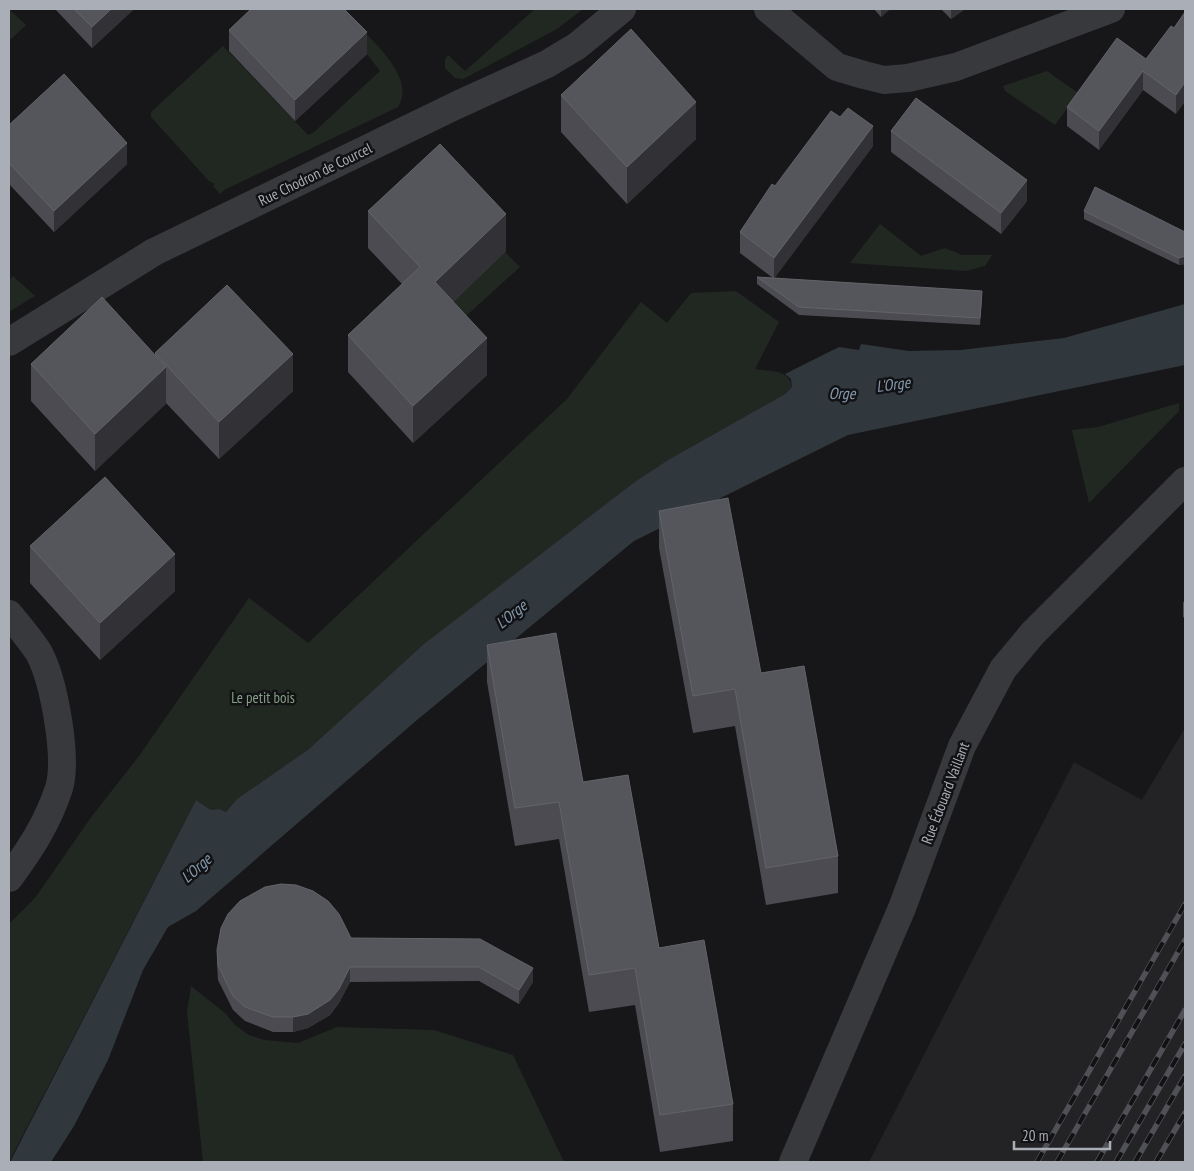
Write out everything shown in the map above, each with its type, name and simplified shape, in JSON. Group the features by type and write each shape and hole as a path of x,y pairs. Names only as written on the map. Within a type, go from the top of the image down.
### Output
{"street":[{"name":"Rue Chodron de Courcel","path":"9,342 154,252 457,105 547,64 577,46 622,9"},
{"path":"768,9 837,67 884,80 932,74 956,67 1111,9"},
{"name":"Rue Édouard Vaillant","path":"793,1162 902,908 962,746 1003,669 1033,632 1185,481"},
{"path":"9,614 39,653 49,678 59,727 61,754 59,786 47,817 34,845 9,878"}],"shaded area":[{"path":"1185,728 1185,1162 869,1162 1074,762 1142,800"}],"green space":[{"path":"9,9 26,25 9,41"},
{"path":"535,9 583,9 557,29 463,79 455,78 445,68 445,60 448,55 465,71"},
{"path":"346,14 377,44 396,69 401,82 402,95 398,107 224,190 220,194 213,186 215,184 209,181 151,117 151,112 223,46 308,135 313,133 380,71 367,54"},
{"path":"1047,71 1078,93 1055,125 1005,91 1003,86"},
{"path":"880,224 921,256 945,248 962,255 992,255 985,266 966,271 850,263"},
{"path":"505,252 520,267 455,326 460,311 454,301"},
{"path":"13,276 35,296 9,312 9,281"},
{"name":"Le petit bois","path":"736,291 779,322 755,369 783,374 790,381 792,387 785,394 668,460 636,481 309,749 237,799 226,812 219,809 211,810 196,800 9,1162 9,924 35,898 92,816 139,756 249,598 308,643 567,399 641,302 667,323 691,293"},
{"path":"1179,403 1179,411 1089,503 1072,430 1098,427"},
{"path":"191,986 225,1013 235,1025 249,1035 264,1040 298,1043 337,1027 434,1030 513,1055 564,1162 203,1162 187,1012"}],"water":[{"name":"Orge","path":"1185,304 1185,365 848,435 634,541 417,720 196,911 168,927 143,970 108,1060 74,1126 51,1162 10,1162 196,800 211,810 219,809 226,812 237,799 309,749 424,644 636,481 668,460 785,394 792,387 791,379 785,374 839,347 859,350 861,344 909,351 961,350 1064,338"}],"building":[{"path":"74,9 111,9 92,27"},
{"path":"251,9 344,9 367,32 295,100 229,30"},
{"path":"1185,12 1185,82 1176,95 1143,71 1099,131 1067,107 1117,38 1146,59 1171,26 1174,28"},
{"path":"631,29 696,102 627,167 561,95"},
{"path":"64,74 127,143 54,211 9,163 9,125"},
{"path":"916,98 1027,180 1001,213 891,131"},
{"path":"848,108 873,126 774,258 740,232 772,184 775,186 831,111 840,117"},
{"path":"440,144 506,214 435,282 487,338 413,406 348,335 420,267 368,211"},
{"path":"1095,187 1185,232 1185,256 1179,258 1084,211"},
{"path":"757,277 982,291 980,318 799,307"},
{"path":"227,285 293,354 219,422 155,353"},
{"path":"102,297 166,367 95,434 31,364"},
{"path":"105,477 175,554 100,623 30,546"},
{"path":"728,498 761,673 804,666 838,856 766,868 735,689 693,696 659,511"},
{"path":"556,633 583,782 628,775 659,948 704,940 733,1104 660,1115 635,968 589,975 559,802 515,808 487,645"},
{"path":"281,884 296,885 313,891 328,901 339,914 351,938 480,939 533,968 519,990 479,967 350,967 339,989 330,1000 308,1014 293,1017 273,1017 245,1007 233,996 218,965 217,950 221,928 228,914 240,901 265,887"}],"railway":[{"path":"1037,1162 1185,904"},
{"path":"1057,1162 1185,940"},
{"path":"1097,1162 1185,1010"},
{"path":"1116,1162 1185,1044"},
{"path":"1135,1162 1185,1076"},
{"path":"1156,1162 1185,1113"}],"water label":[{"name":"L'Orge","path":"893,384"},
{"name":"L'Orge","path":"511,614"},
{"name":"L'Orge","path":"196,868"}]}
